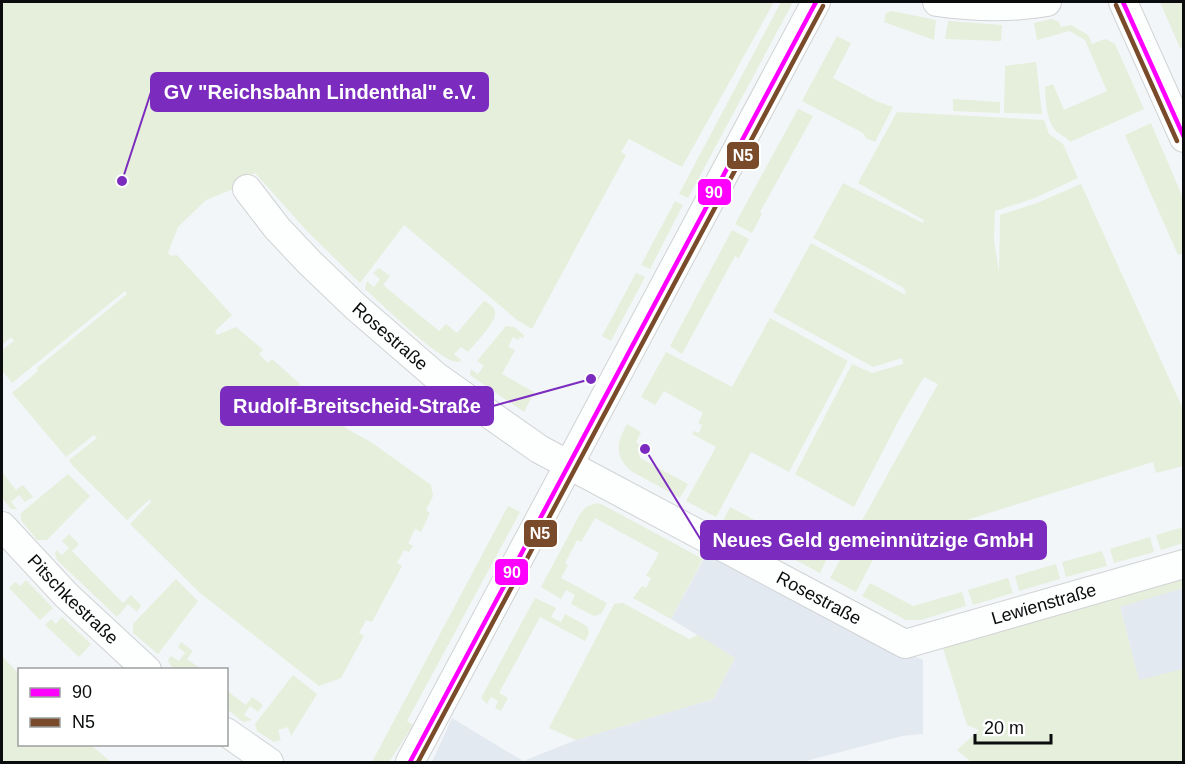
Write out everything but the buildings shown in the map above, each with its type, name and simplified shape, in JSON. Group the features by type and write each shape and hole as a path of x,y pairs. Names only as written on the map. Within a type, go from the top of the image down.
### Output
{"street":[{"path":"410,762 816,2"},
{"path":"937,2 1020,5 1047,2"},
{"path":"1123,2 1184,138"},
{"name":"Rosestraße","path":"247,189 277,228 356,307 437,377 539,448 905,644"},
{"name":"Pitschkestraße","path":"2,526 66,595 146,668"},
{"name":"Lewienstraße","path":"905,644 1184,564"},
{"path":"228,733 269,762"}],"shaded area":[{"path":"707,553 923,660 923,734 902,736 802,762 432,762 452,718 523,761 576,740 713,699 735,658 671,619"},
{"path":"1183,588 1183,669 1139,681 1120,606"}],"green space":[{"path":"2,2 774,2 682,167 629,139 621,152 626,155 532,329 517,320 404,225 360,283 307,231 255,173 231,190 206,200 178,227 168,253 171,256 177,255 232,315 215,331 217,335 236,327 263,350 259,354 268,363 272,359 300,384 297,389 306,397 323,406 347,429 371,442 431,485 433,496 426,510 430,513 421,532 415,529 408,543 413,546 409,552 404,550 397,563 402,566 372,622 366,620 359,633 364,636 341,678 319,686 200,593 130,524 151,502 150,499 127,520 73,466 69,460 97,438 94,435 66,457 12,393 38,371 37,368 127,294 125,291 12,383 2,370 2,350 14,341 11,337 2,345"},
{"path":"781,2 793,2 688,198 679,194"},
{"path":"1160,2 1183,2 1183,47 1180,48"},
{"path":"892,11 936,20 934,40 884,22 886,13"},
{"path":"1052,19 1059,22 1061,27 1071,25 1088,35 1092,44 1105,39 1115,44 1144,109 1070,142 1055,130 1048,115 1045,87 1053,84 1064,110 1107,91 1085,40 1069,31 1037,40 1034,23"},
{"path":"948,21 1002,25 1001,41 945,39"},
{"path":"837,36 851,43 833,78 876,101 893,107 875,142 866,138 863,133 802,101"},
{"path":"1036,62 1042,114 1004,113 1005,66"},
{"path":"953,99 1000,102 1000,113 953,111"},
{"path":"798,109 813,116 760,212 762,214 752,233 735,224"},
{"path":"897,112 1044,120 1049,134 1063,144 1078,178 1035,198 995,211 994,239 999,273 1000,215 1037,203 1081,184 1183,409 1183,466 1156,473 1153,462 928,532 921,545 889,529 856,592 830,578 938,384 924,377 854,507 795,474 852,364 872,373 903,364 902,358 873,367 773,312 811,243 906,295 904,288 813,238 843,183 923,223 924,220 858,183"},
{"path":"1151,123 1183,198 1183,253 1178,255 1125,135"},
{"path":"675,201 683,205 650,269 641,265"},
{"path":"732,230 749,239 739,258 735,256 682,354 670,346"},
{"path":"379,268 390,276 383,285 439,331 446,324 457,333 484,301 494,309 493,320 468,352 461,347 454,354 461,360 458,362 450,360 425,343 365,289 367,281 374,287 380,279 373,273"},
{"path":"636,273 645,277 611,341 602,336"},
{"path":"770,318 848,361 789,472 751,452 716,517 686,501 716,447 692,434 694,431 699,433 702,425 698,423 703,413 664,391 655,405 641,397 666,352 732,387"},
{"path":"506,326 514,327 524,335 518,340 513,337 508,347 515,350 502,374 534,392 524,412 470,375 471,369 478,374 484,366 477,361"},
{"path":"627,424 641,432 636,442 640,445 638,449 640,458 688,484 680,498 631,471 622,460 619,443"},
{"path":"2,472 16,490 23,485 33,497 25,502 19,495 11,502 17,509 11,509 2,498"},
{"path":"68,474 90,496 47,540 37,540 21,520 21,513"},
{"path":"597,503 703,559 671,619 633,598 642,586 646,588 651,578 646,576 659,553 595,518 581,542 577,540 565,563 568,565 561,578 607,603 601,614 594,616 571,604 575,595 566,590 561,599 541,587 580,514 586,507"},
{"path":"508,506 520,512 407,721 413,725 389,762 372,762"},
{"path":"730,507 827,558 820,573 723,521"},
{"path":"1183,527 1183,543 1161,550 1156,535"},
{"path":"69,534 79,544 72,551 123,603 131,595 141,605 137,612 128,604 117,617 57,560 56,550 62,555 69,548 62,541"},
{"path":"1150,537 1154,552 1114,563 1110,549"},
{"path":"1102,551 1107,566 1066,577 1062,562"},
{"path":"1056,564 1060,579 1019,591 1015,576"},
{"path":"1183,576 1183,588 1120,607 1139,680 1183,669 1183,762 971,762 957,750 979,730 967,725 942,645"},
{"path":"1008,578 1013,593 973,605 968,590"},
{"path":"176,579 198,601 158,654 133,633 133,624"},
{"path":"26,580 53,608 40,620 9,588 15,582 20,586"},
{"path":"870,583 913,606 962,592 966,606 921,620 906,620 862,596"},
{"path":"535,598 556,608 551,617 561,622 565,614 587,626 589,633 585,641 540,617 499,693 508,698 501,711 495,708 498,701 491,697 487,704 481,698"},
{"path":"623,603 689,639 698,635 735,658 713,699 576,740 549,728 614,604"},
{"path":"62,617 91,644 79,657 45,625 51,619 56,624"},
{"path":"181,642 193,651 187,659 200,668 173,667 168,660 171,656 179,661 185,653 178,647"},
{"path":"2,656 18,673 16,688 18,690 18,746 92,746 111,762 2,762"},
{"path":"293,675 317,694 291,736 288,727 278,730 281,740 274,742 257,731 255,724"},
{"path":"228,692 246,705 252,697 263,705 258,712 250,706 244,715 252,720 243,722 228,710"}],"transit line":[{"name":"90","path":"410,762 816,2"},
{"name":"90","path":"1123,2 1184,137"},
{"name":"N5","path":"1116,5 1177,141"},
{"name":"N5","path":"418,762 823,6"}],"place":[{"name":"GV \"Reichsbahn Lindenthal\" e.V.","path":"122,181"},
{"name":"Rudolf-Breitscheid-Straße","path":"591,379"},
{"name":"Neues Geld gemeinnützige GmbH","path":"645,449"}]}
